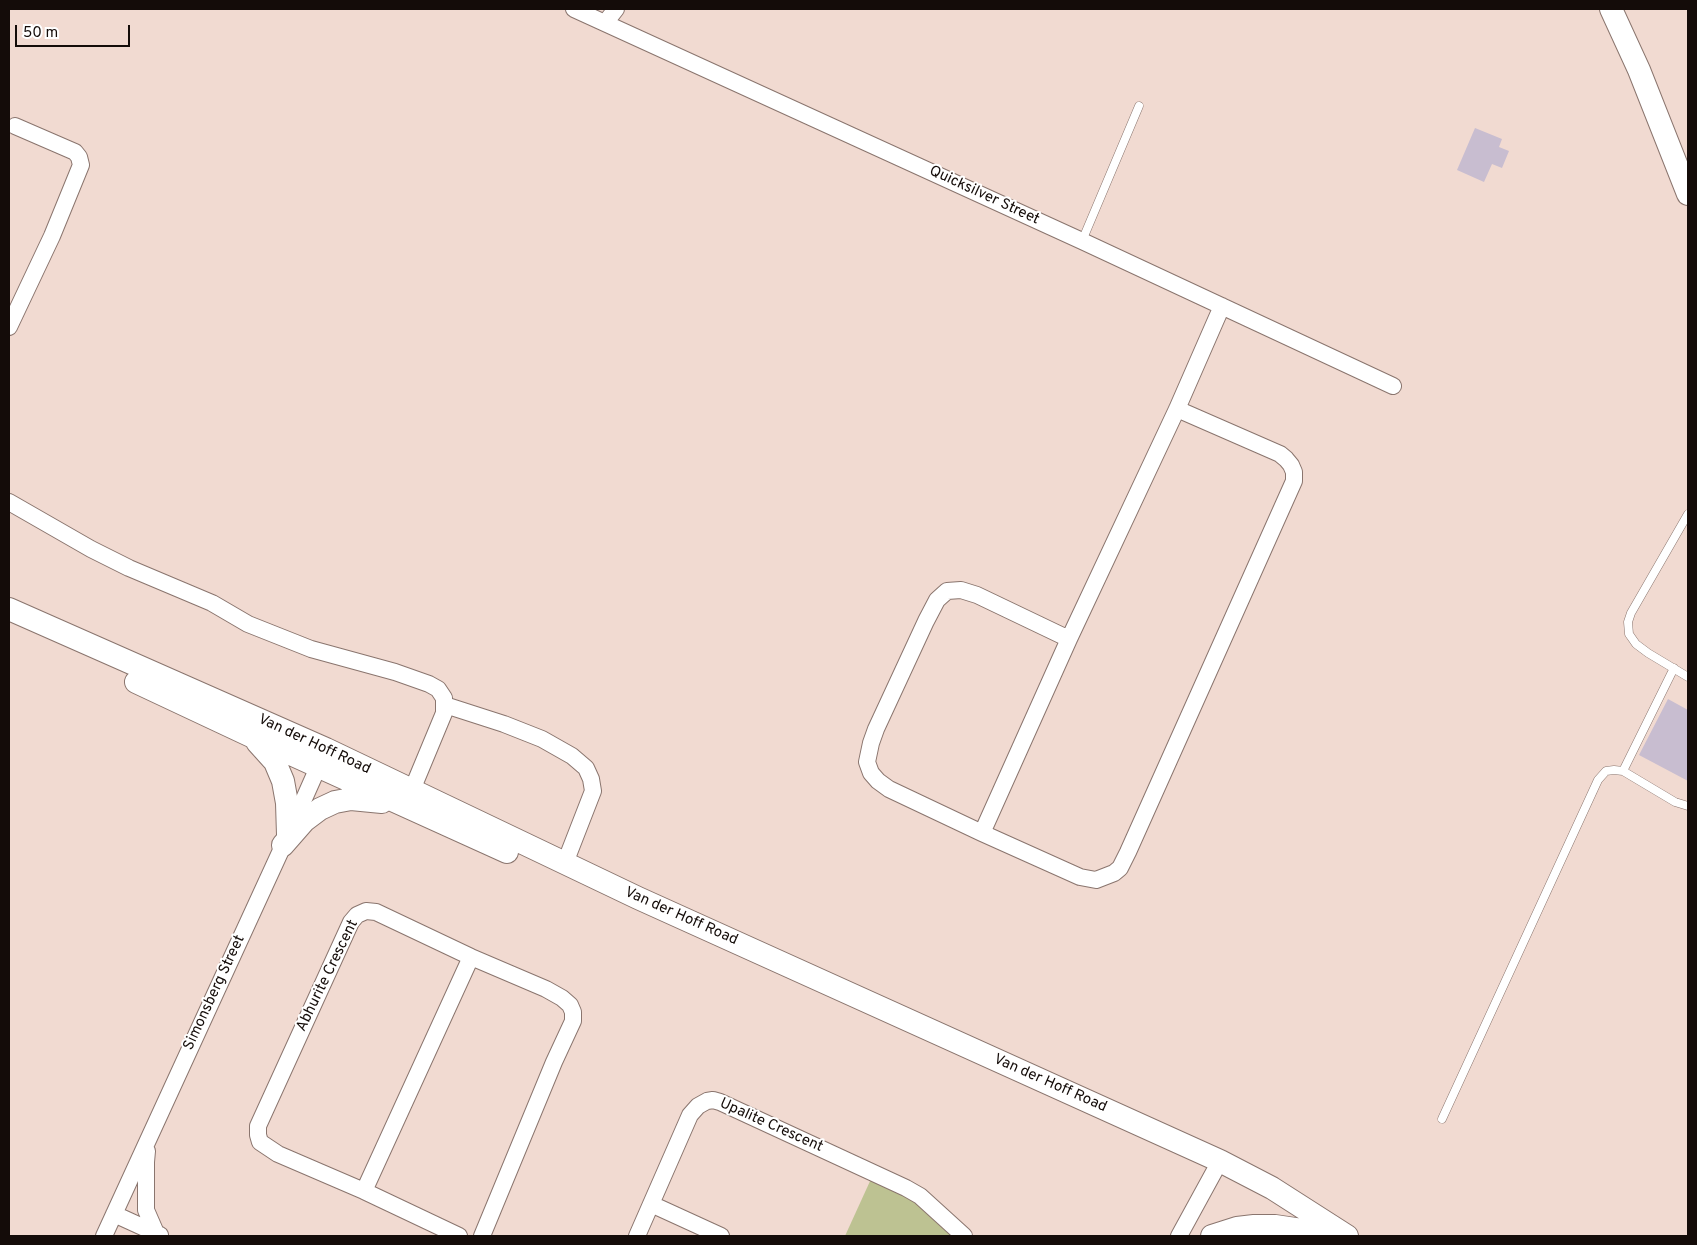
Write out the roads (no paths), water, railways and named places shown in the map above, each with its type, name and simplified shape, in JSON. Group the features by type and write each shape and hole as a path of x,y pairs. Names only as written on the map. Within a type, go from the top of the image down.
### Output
{"main road":[{"path":"1612,9 1639,70 1688,194"},
{"path":"1623,9 1639,70"},
{"name":"Van der Hoff Road","path":"9,609 634,908 686,929 1128,1131 1272,1188 1347,1236"},
{"name":"Van der Hoff Road","path":"9,621 251,736 322,758"},
{"path":"251,736 274,762 283,781 287,803 286,840"},
{"path":"286,840 304,821 320,809 335,802 405,797"},
{"name":"Van der Hoff Road","path":"405,797 565,863 1217,1166 1318,1234"},
{"path":"1212,1236 1237,1228 1254,1226 1289,1227 1318,1234"}],"street":[{"name":"Quicksilver Street","path":"574,9 1082,240 1393,386"},
{"path":"605,22 616,9"},
{"path":"9,327 52,236 81,165 80,157 75,152 15,126"},
{"path":"982,833 1069,638 1177,408 1222,306"},
{"path":"1069,638 977,595 961,590 947,591 937,600 926,621 876,729 867,762 871,774 878,782 904,796 1080,877 1096,880 1114,873 1120,868 1128,852 1294,481 1294,472 1291,465 1280,454 1177,408"},
{"path":"9,502 91,549 129,568 206,600 248,624 311,648 430,684 442,694 445,705 444,714 405,797"},
{"path":"445,705 504,724 542,739 572,756 586,768 591,779 593,791 565,863"},
{"name":"Simonsberg Street","path":"104,1236 322,758"},
{"name":"Abhurite Crescent","path":"459,1236 364,1191 278,1154 260,1142 258,1126 351,922 357,915 366,911 376,912 562,998 570,1005 574,1012 573,1022 550,1072 482,1236"},
{"path":"364,1191 471,956"},
{"name":"Upalite Crescent","path":"637,1236 690,1115 698,1106 713,1100 906,1188 920,1196 964,1236"},
{"path":"150,1134 146,1162 146,1210 160,1235"},
{"path":"1178,1236 1217,1166"},
{"path":"651,1204 721,1236"},
{"path":"114,1214 160,1235"}],"lane":[{"path":"1082,240 1139,106"},
{"path":"1688,514 1631,613 1628,622 1629,634 1636,644 1688,677"},
{"path":"1623,771 1674,668"},
{"path":"1442,1119 1598,780 1606,771 1623,771 1675,802 1688,806"}]}
